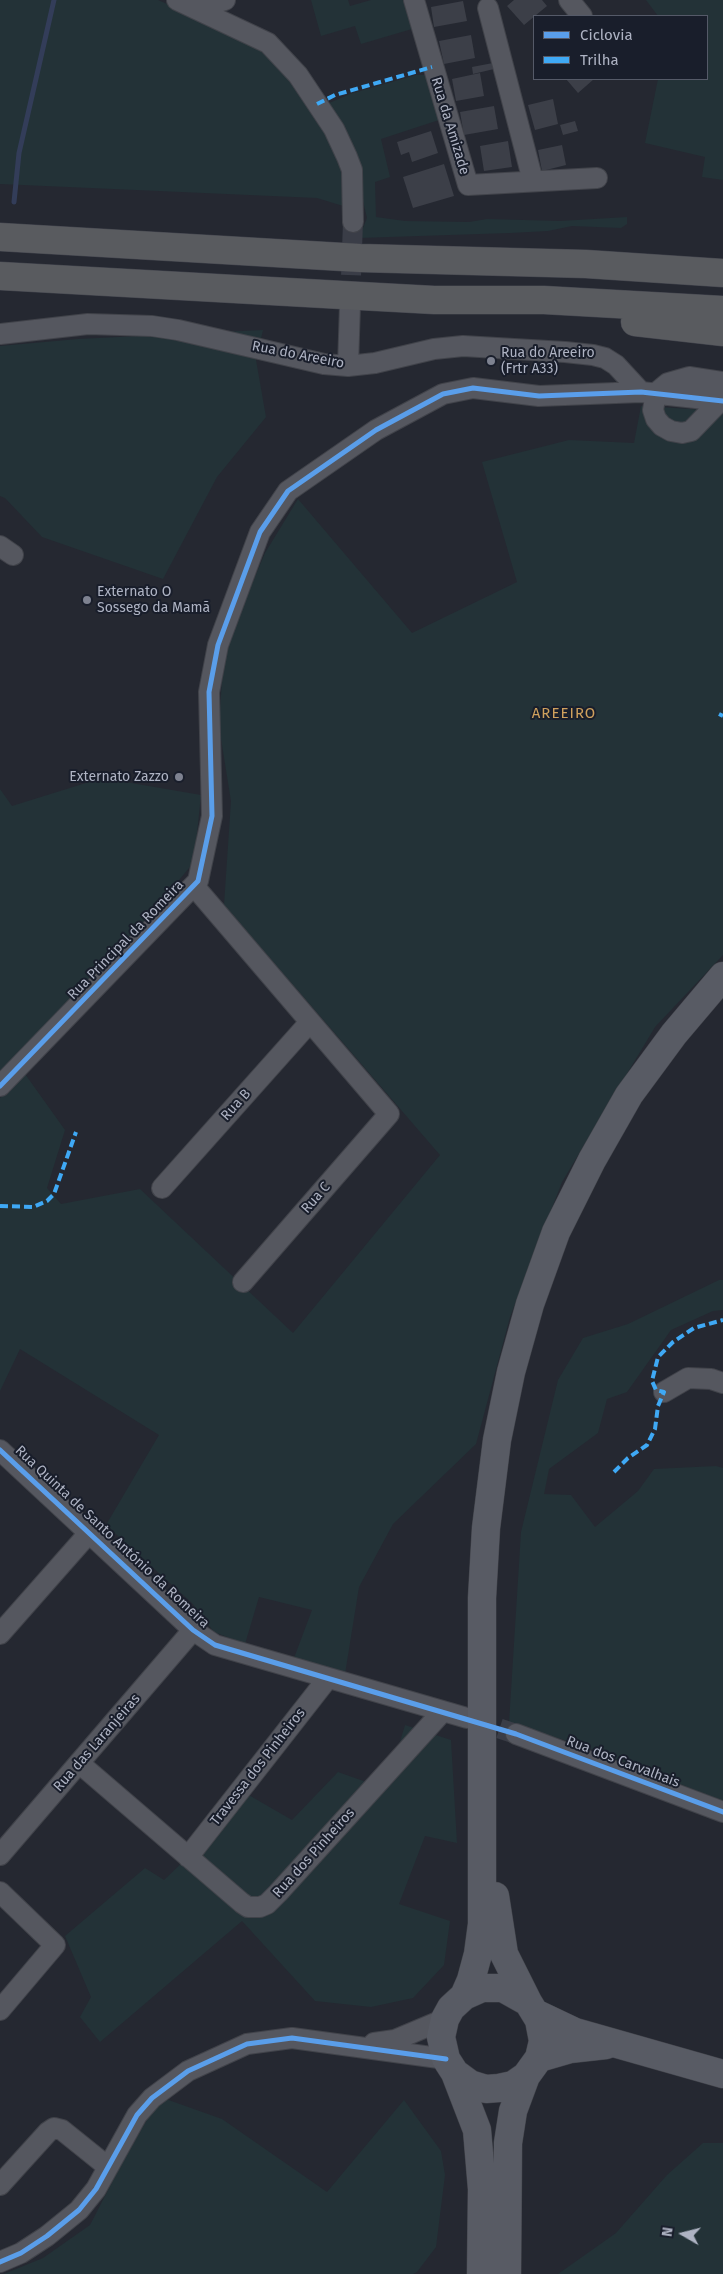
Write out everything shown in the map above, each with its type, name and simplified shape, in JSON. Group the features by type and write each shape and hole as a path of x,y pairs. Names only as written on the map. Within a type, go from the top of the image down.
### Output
{"highway":[{"path":"0,237 360,258 586,264 723,273"},
{"path":"0,276 434,300 723,332"},
{"path":"434,300 544,300 723,310"}],"main road":[{"path":"464,1996 471,1980 478,1954 482,1924 482,1598 486,1528 497,1440 511,1372 530,1304 556,1232 592,1160 629,1095 674,1034 723,976"},
{"path":"507,2274 508,2143 513,2110 543,2041 539,2020 504,1954 495,1896 493,1857 493,1611 496,1539 510,1425 523,1365 540,1306 564,1243 594,1179 621,1129 652,1082 723,991"},
{"path":"480,2274 482,2189 477,2130 450,2066 441,2037 445,2019 451,2008 464,1996 482,1988 503,1988 531,2007 575,2032 723,2074"},
{"path":"450,2066 470,2084 486,2089 499,2088 512,2084 532,2067 570,2049 619,2045"}],"street":[{"path":"177,0 268,43 298,74 334,129 352,170 353,222"},
{"path":"196,9 225,0"},
{"name":"Rua da Amizade","path":"414,0 468,185 598,178"},
{"path":"569,0 581,15"},
{"path":"488,8 533,181"},
{"path":"348,366 350,305"},
{"name":"Rua do Areeiro","path":"0,334 88,324 152,326 178,330 324,364 348,366 375,363 434,349 463,346 565,352 605,358 616,365 648,393"},
{"name":"Rua Principal da Romeira","path":"0,1086 198,882 212,816 209,692 218,645 260,532 288,491 376,430 443,394 473,388 539,396 648,393 722,395"},
{"path":"648,393 656,419 662,426 671,431 682,433 691,431 722,395"},
{"path":"194,886 310,1022"},
{"name":"Rua C","path":"243,1282 389,1114 310,1022"},
{"name":"Rua B","path":"162,1188 310,1022"},
{"path":"664,1392 688,1378 711,1378 723,1383"},
{"name":"Rua Quinta de Santo António da Romeira","path":"0,1450 194,1630 215,1645 467,1718"},
{"path":"0,1634 90,1533"},
{"name":"Rua das Laranjeiras","path":"0,1855 194,1630"},
{"name":"Travessa dos Pinheiros","path":"188,1857 328,1678"},
{"name":"Rua dos Pinheiros","path":"79,1763 242,1903 254,1908 267,1904 442,1711"},
{"name":"Rua dos Carvalhais","path":"516,1734 723,1812"},
{"path":"0,1892 55,1945 0,2010"},
{"path":"338,2044 381,2043 395,2040 445,2019"},
{"path":"0,2262 47,2236 79,2210 96,2189 137,2115 152,2098 188,2071 247,2044 292,2038 338,2044 450,2066"},
{"path":"0,2185 48,2132 54,2128 62,2130 108,2167"}],"shaded area":[{"path":"0,0 158,0 261,46 309,101 342,165 344,184 343,206 317,198 0,184"},
{"path":"311,0 348,0 350,6 371,0 404,0 412,29 361,44 355,26 321,36"},
{"path":"646,0 723,0 723,180 702,177 705,157 645,143 658,80 708,80 708,15 657,15"},
{"path":"416,75 426,75 439,120 381,139 390,177 375,182 376,217 405,221 469,222 487,219 560,221 627,217 627,224 621,228 572,226 548,231 359,238 367,218 362,197 327,104 350,94"},
{"path":"263,330 256,360 266,417 217,477 163,579 42,537 5,498 0,496 0,346 78,339"},
{"path":"641,406 723,411 723,955 655,1027 562,1182 510,1317 476,1444 393,1524 359,1587 345,1674 294,1658 312,1610 259,1597 245,1644 214,1632 192,1603 106,1525 159,1435 20,1349 0,1391 0,1098 25,1074 65,1130 47,1188 61,1204 140,1189 293,1333 440,1155 224,905 231,801 219,726 224,649 265,553 298,499 412,633 517,582 482,462 569,440 634,443"},
{"path":"102,778 201,795 194,862 96,980 0,1072 0,789 12,806"},
{"path":"719,1280 723,1280 723,1310 713,1311 671,1330 627,1392 607,1399 598,1433 549,1469 544,1494 571,1495 595,1527 638,1491 654,1469 716,1466 723,1468 723,1801 580,1745 509,1723 521,1532 558,1380 583,1338 628,1324"},
{"path":"405,1725 451,1740 457,1843 425,1836 399,1904 450,1921 444,1965 413,1998 371,2007 315,2001 242,1921 100,2042 80,2017 91,1997 65,1936 145,1868 164,1880 188,1857 240,1790 292,1820 338,1772 369,1783 392,1768"},
{"path":"160,2097 222,2119 327,2192 404,2100 441,2151 445,2175 436,2247 417,2272 413,2274 4,2274 43,2258 90,2225 121,2165"},
{"path":"703,2143 723,2143 723,2274 558,2274 616,2233 667,2175"}],"building":[{"path":"514,0 542,0 547,6 536,15 533,15 533,18 524,25 507,6"},
{"path":"463,1 467,21 434,27 431,7"},
{"path":"471,35 475,58 444,64 439,41"},
{"path":"493,63 494,69 473,74 472,67"},
{"path":"480,73 484,96 456,101 452,79"},
{"path":"567,80 593,80 578,93"},
{"path":"553,99 558,124 535,130 528,105"},
{"path":"494,106 498,129 464,135 460,112"},
{"path":"575,121 578,131 563,135 560,125"},
{"path":"431,131 438,153 412,162 409,152 401,155 397,142"},
{"path":"508,141 512,167 484,171 480,146"},
{"path":"562,145 566,165 542,171 538,150"},
{"path":"444,164 454,196 413,208 403,177"}],"waterway":[{"path":"14,202 19,153 54,0"}],"tunnel":[{"path":"350,305 353,222"},
{"path":"471,1719 516,1734"}],"marked path":[{"path":"317,104 335,95 432,67"},
{"path":"719,714 723,716"},
{"path":"0,1206 33,1207 47,1201 54,1194 76,1132"},
{"path":"614,1472 628,1458 647,1445 655,1429 658,1406 664,1392 656,1390 652,1381 658,1357 673,1342 694,1328 723,1320"}],"cycle path":[{"path":"0,1086 198,881 212,816 209,692 218,645 260,532 288,491 376,430 443,394 473,388 539,396 641,392 723,401"},
{"path":"0,1450 193,1630 215,1645 516,1734 723,1812"},
{"path":"0,2262 21,2253 47,2236 79,2210 96,2189 137,2115 152,2098 188,2071 247,2044 292,2038 446,2059"}],"place":[{"name":"Rua do Areeiro (Frtr A33)","path":"491,361"},
{"name":"Externato O Sossego da Mamã","path":"87,600"},
{"name":"Externato Zazzo","path":"179,777"}],"district":[{"name":"AREEIRO","path":"564,714"}]}
